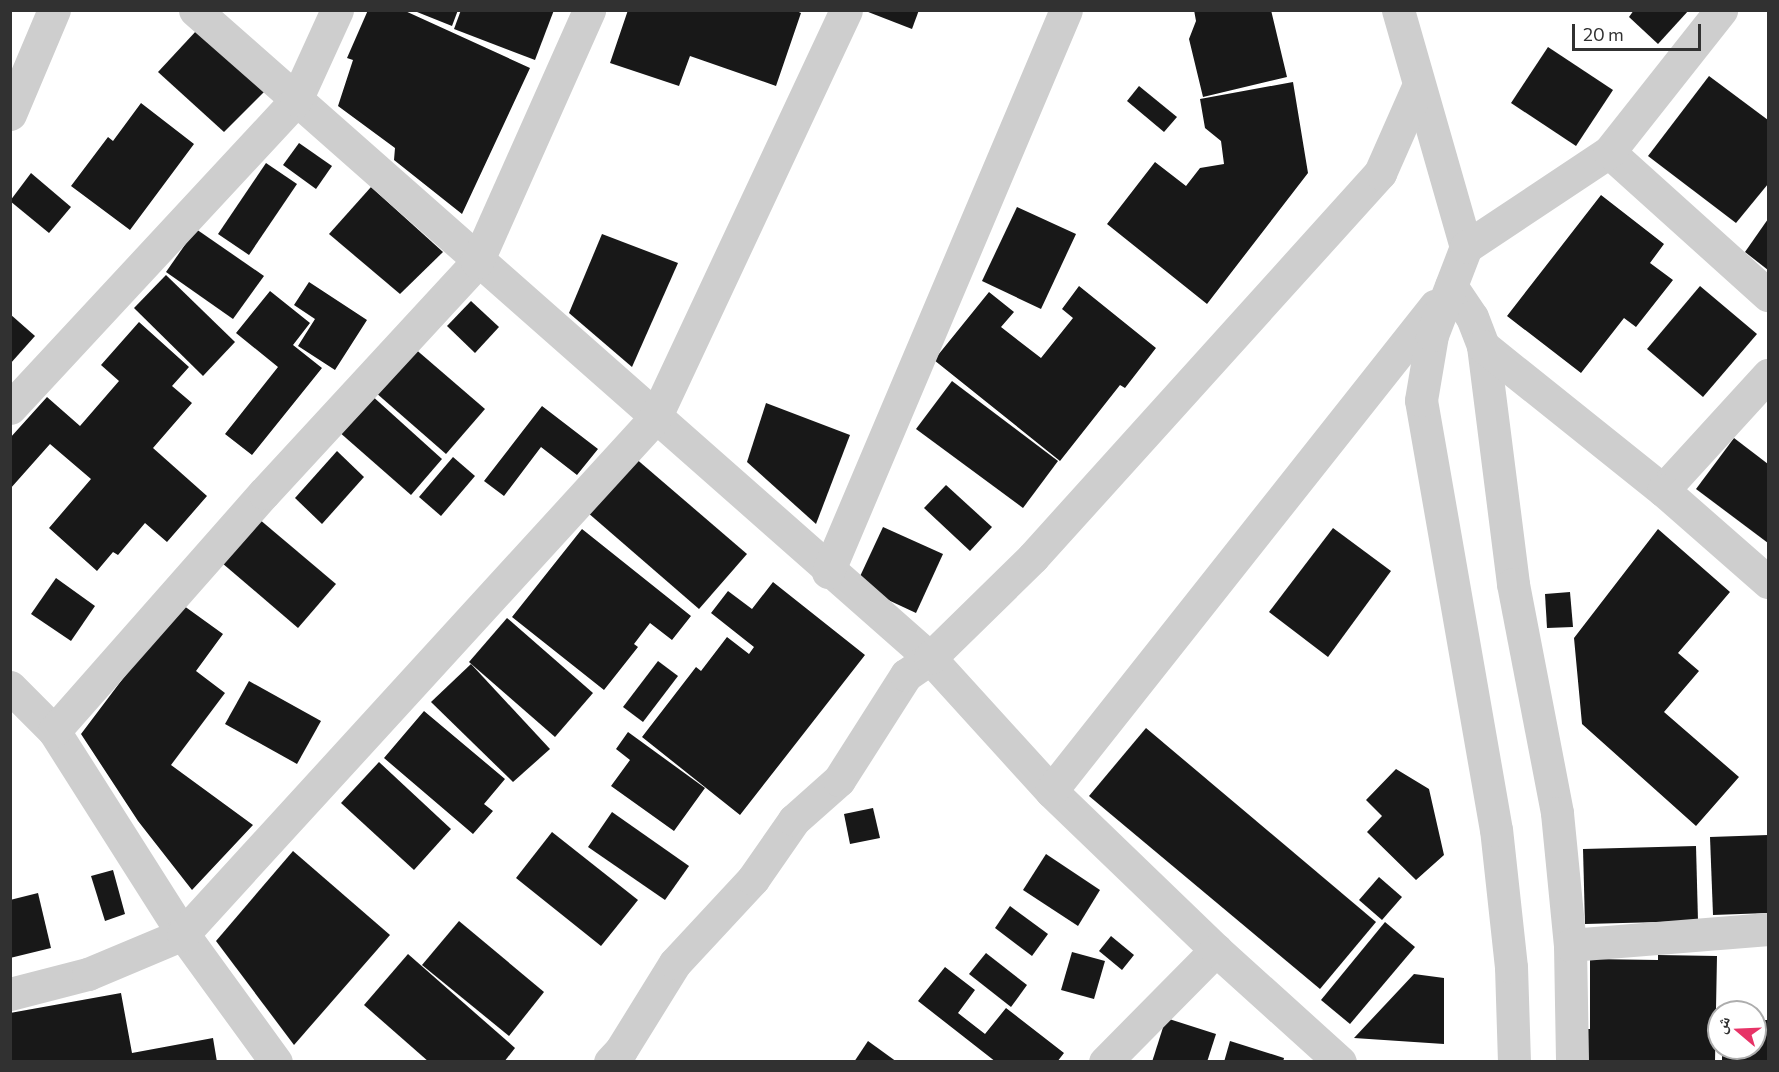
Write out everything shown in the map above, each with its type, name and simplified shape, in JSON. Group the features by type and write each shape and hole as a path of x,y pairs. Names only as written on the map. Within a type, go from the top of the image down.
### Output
{"street":[{"path":"10,114 54,10"},
{"path":"195,10 828,572 930,658 1051,791 1216,950 1340,1062"},
{"path":"10,408 296,100 337,10"},
{"path":"54,731 264,493 477,262 589,10"},
{"path":"10,994 88,974 183,934 655,418 846,10"},
{"path":"828,572 1066,10"},
{"path":"1398,10 1418,87 1466,247"},
{"path":"1514,1062 1512,967 1496,830 1421,400 1432,335 1466,247 1609,152 1721,10"},
{"path":"609,1062 621,1050 675,963 753,879 794,820 839,780 906,675 930,658 1033,556 1380,173 1418,87"},
{"path":"1609,152 1768,295"},
{"path":"1451,286 1472,317 1483,346 1513,584 1557,813 1570,945 1572,1062"},
{"path":"1051,791 1451,286"},
{"path":"1483,346 1663,490 1768,582"},
{"path":"1663,490 1768,375"},
{"path":"10,687 54,731 183,934 276,1062"},
{"path":"1570,945 1768,929"},
{"path":"1105,1062 1216,950"},
{"path":"1128,1062 1136,1030"}],"building":[{"path":"368,10 403,10 530,68 462,214 394,160 395,148 338,106 353,60 347,58"},
{"path":"412,10 458,10 452,26"},
{"path":"461,10 554,10 535,60 454,29"},
{"path":"628,10 794,10 801,13 776,86 690,56 679,86 610,63"},
{"path":"863,10 919,10 912,29"},
{"path":"1194,10 1271,10 1287,77 1203,97 1189,39 1196,21"},
{"path":"1634,10 1689,10 1658,44 1629,17"},
{"path":"197,30 268,88 224,132 158,72"},
{"path":"1548,47 1613,90 1576,146 1511,103"},
{"path":"1709,76 1768,120 1768,184 1736,223 1648,156"},
{"path":"1293,82 1308,173 1207,304 1107,224 1155,162 1186,186 1200,168 1224,164 1221,141 1205,128 1200,99"},
{"path":"1139,86 1177,117 1164,132 1127,101"},
{"path":"141,103 194,144 130,230 71,186 108,137 113,141"},
{"path":"299,143 332,166 316,189 283,165"},
{"path":"266,163 297,184 249,255 218,234"},
{"path":"31,173 71,207 49,233 10,201"},
{"path":"371,187 443,252 400,294 329,234"},
{"path":"1601,195 1664,244 1650,263 1673,280 1636,327 1624,318 1581,373 1507,316"},
{"path":"1017,207 1076,234 1041,309 982,281"},
{"path":"1768,219 1768,270 1745,252"},
{"path":"196,229 264,276 233,319 166,272"},
{"path":"602,234 678,263 632,367 569,313"},
{"path":"166,275 235,342 203,376 134,308"},
{"path":"309,282 367,320 335,370 298,346 315,319 294,305"},
{"path":"1079,286 1156,348 1125,388 1120,385 1060,461 934,360 989,292 1014,312 1001,327 1041,358 1073,318 1062,309"},
{"path":"1700,286 1757,334 1703,397 1647,349"},
{"path":"270,291 310,323 293,345 322,368 252,455 225,434 278,367 236,333"},
{"path":"471,301 499,327 475,353 447,326"},
{"path":"10,314 35,336 10,364"},
{"path":"139,322 189,367 172,386 192,403 153,448 207,496 167,542 145,523 118,555 113,552 97,571 49,528 91,479 50,444 10,489 10,438 47,397 80,426 119,381 101,365"},
{"path":"413,347 485,409 446,454 375,392"},
{"path":"952,381 1058,461 1023,508 916,429"},
{"path":"370,394 442,459 411,495 338,431"},
{"path":"766,403 850,435 816,524 747,462"},
{"path":"542,406 598,449 577,475 541,447 504,496 484,481"},
{"path":"1734,438 1768,464 1768,543 1696,489"},
{"path":"337,451 364,477 322,524 295,498"},
{"path":"453,457 475,476 441,516 419,497"},
{"path":"634,457 747,554 699,609 587,512"},
{"path":"946,485 992,527 970,551 924,508"},
{"path":"259,519 336,584 298,628 222,563"},
{"path":"883,527 943,554 916,613 856,585"},
{"path":"1333,528 1391,571 1328,657 1269,612"},
{"path":"582,529 691,616 672,640 650,623 634,644 638,647 604,690 512,617"},
{"path":"1658,529 1730,592 1678,653 1699,671 1664,712 1739,777 1696,826 1582,724 1574,638"},
{"path":"56,578 95,606 71,641 31,614"},
{"path":"773,582 865,655 740,815 642,737 696,667 701,671 727,637 749,654 754,647 711,613 728,591 752,609"},
{"path":"1570,592 1573,627 1547,628 1545,594"},
{"path":"180,603 223,634 196,671 225,693 171,765 253,825 192,890 138,821 81,734"},
{"path":"507,618 593,693 555,737 469,662"},
{"path":"658,661 678,676 643,722 623,707"},
{"path":"471,664 550,749 513,782 431,702"},
{"path":"249,681 321,721 297,764 225,724"},
{"path":"424,711 505,779 484,804 493,811 473,834 384,758"},
{"path":"1146,728 1376,922 1320,989 1089,796"},
{"path":"628,732 705,788 674,831 611,786 630,760 616,749"},
{"path":"379,762 451,829 414,870 341,803"},
{"path":"1396,769 1429,789 1444,855 1416,880 1367,832 1382,816 1366,800"},
{"path":"873,808 880,838 850,844 844,814"},
{"path":"612,812 689,866 665,900 588,847"},
{"path":"552,832 638,900 601,946 516,878"},
{"path":"1768,835 1768,913 1713,915 1710,837"},
{"path":"1696,846 1698,921 1585,924 1583,849"},
{"path":"293,851 390,935 294,1045 216,941"},
{"path":"1046,854 1100,890 1078,926 1023,890"},
{"path":"113,870 125,914 105,921 91,876"},
{"path":"1379,877 1402,897 1382,920 1359,900"},
{"path":"38,893 51,948 10,958 10,900"},
{"path":"1010,906 1048,934 1032,956 995,928"},
{"path":"459,921 544,992 509,1036 422,965"},
{"path":"1385,922 1415,947 1350,1024 1321,1000"},
{"path":"1111,936 1134,955 1122,970 1099,951"},
{"path":"1072,952 1105,961 1094,999 1061,990"},
{"path":"986,953 1027,985 1011,1007 969,974"},
{"path":"408,954 515,1048 504,1062 429,1062 364,1005"},
{"path":"1658,955 1717,956 1716,1000 1707,1000 1707,1060 1715,1060 1715,1062 1580,1062 1580,1029 1590,1029 1590,959 1658,960"},
{"path":"945,967 975,990 958,1013 985,1034 1006,1008 1064,1053 1057,1062 996,1062 918,1001"},
{"path":"1414,974 1444,978 1444,1044 1354,1038"},
{"path":"121,993 132,1053 213,1038 217,1062 10,1062 10,1013"},
{"path":"1166,1018 1216,1034 1207,1062 1152,1062"},
{"path":"1768,1020 1768,1062 1722,1062 1722,1060 1767,1060"},
{"path":"868,1041 897,1062 854,1062"},
{"path":"1230,1041 1284,1058 1283,1062 1224,1062"}]}
